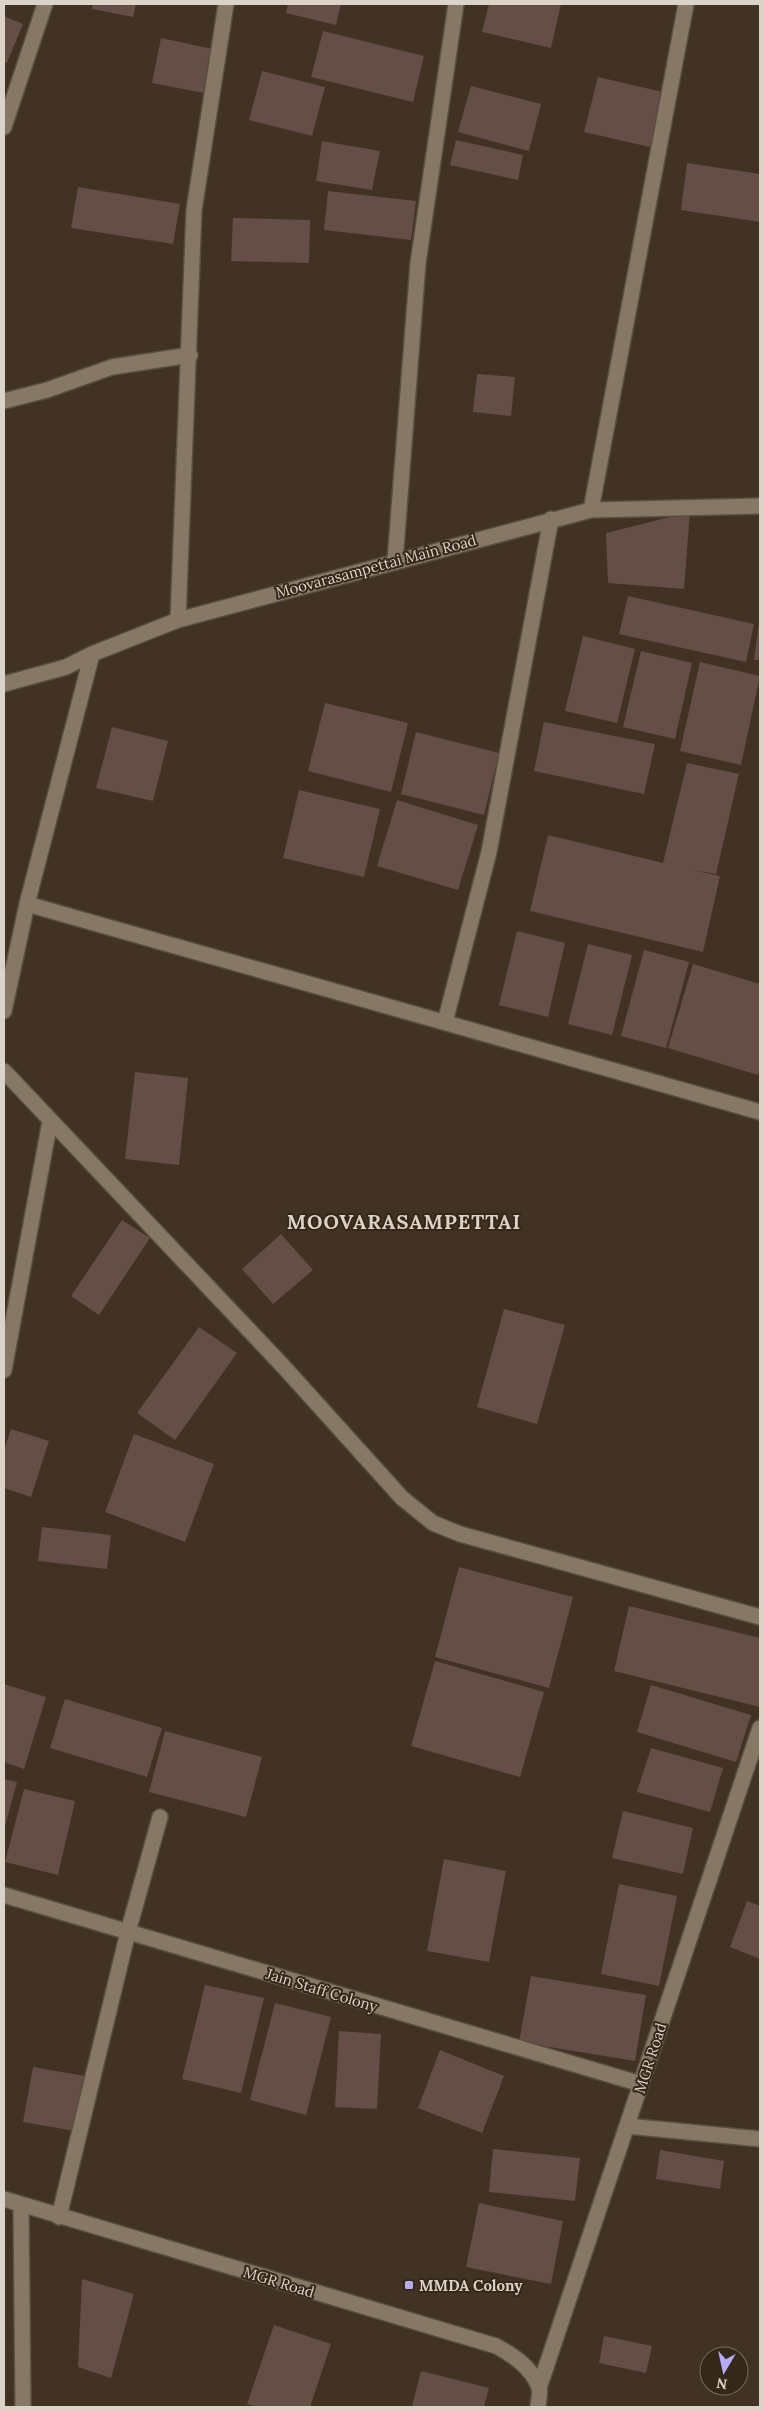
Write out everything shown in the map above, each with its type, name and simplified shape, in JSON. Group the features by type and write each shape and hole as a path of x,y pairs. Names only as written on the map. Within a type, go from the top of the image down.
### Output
{"street":[{"path":"4,127 45,4"},
{"path":"178,620 190,355 194,210 226,4"},
{"path":"395,562 418,262 456,4"},
{"path":"591,510 686,4"},
{"path":"4,401 47,390 112,367 190,355"},
{"name":"Moovarasampettai Main Road","path":"4,684 66,667 92,654 178,620 551,519 591,510 760,506"},
{"path":"445,1022 489,852 551,519"},
{"path":"4,1011 27,904 92,654"},
{"path":"27,904 760,1111"},
{"path":"4,1071 283,1366 402,1498 433,1523 460,1534 760,1618"},
{"path":"4,1370 50,1121"},
{"name":"MGR Road","path":"538,2407 539,2388 760,1728"},
{"path":"58,2217 128,1932 160,1817"},
{"name":"Jain Staff Colony","path":"4,1895 641,2084"},
{"path":"627,2126 760,2139"},
{"name":"MGR Road","path":"4,2200 496,2346 518,2358 539,2388"},
{"path":"21,2204 23,2407"}],"building":[{"path":"93,4 136,4 133,17 92,9"},
{"path":"288,4 341,4 336,25 286,13"},
{"path":"489,4 561,4 551,48 482,32"},
{"path":"4,16 23,24 7,63 4,62"},
{"path":"323,31 424,56 413,102 311,77"},
{"path":"161,38 213,49 204,93 152,83"},
{"path":"262,71 325,87 312,136 249,120"},
{"path":"598,77 667,93 654,148 584,132"},
{"path":"471,86 541,104 529,151 458,132"},
{"path":"456,140 523,155 518,180 450,165"},
{"path":"322,141 380,151 372,190 316,181"},
{"path":"687,163 760,174 760,222 681,210"},
{"path":"78,187 180,204 173,244 71,228"},
{"path":"328,191 416,201 411,240 324,230"},
{"path":"233,218 310,220 309,263 231,261"},
{"path":"477,374 515,377 511,416 473,412"},
{"path":"690,512 684,589 608,583 606,533"},
{"path":"628,596 754,624 746,662 619,634"},
{"path":"759,623 760,660 754,660"},
{"path":"583,636 635,649 617,723 565,711"},
{"path":"641,651 692,663 675,739 623,727"},
{"path":"700,662 760,676 741,765 680,751"},
{"path":"325,703 408,723 391,792 308,771"},
{"path":"544,722 655,744 644,794 534,771"},
{"path":"112,727 168,741 153,801 96,788"},
{"path":"416,732 499,753 484,815 401,794"},
{"path":"687,763 739,774 716,874 692,870 720,876 703,952 530,911 548,835 663,863"},
{"path":"299,790 380,809 364,877 283,858"},
{"path":"397,800 478,825 458,890 377,866"},
{"path":"517,931 565,943 548,1017 499,1005"},
{"path":"588,944 632,955 612,1035 568,1024"},
{"path":"644,950 689,962 666,1048 621,1036"},
{"path":"693,964 760,984 760,1069 758,1075 668,1048"},
{"path":"135,1072 188,1078 179,1165 125,1159"},
{"path":"122,1220 150,1238 99,1315 71,1296"},
{"path":"281,1234 313,1270 273,1304 242,1269"},
{"path":"504,1309 565,1325 537,1424 477,1407"},
{"path":"199,1327 237,1353 175,1440 137,1413"},
{"path":"11,1429 49,1441 31,1497 4,1488 4,1451"},
{"path":"134,1434 214,1464 185,1542 105,1512"},
{"path":"42,1527 111,1535 107,1569 38,1561"},
{"path":"459,1567 573,1597 549,1688 435,1657"},
{"path":"629,1606 760,1638 760,1707 614,1671"},
{"path":"435,1661 544,1692 520,1777 411,1746"},
{"path":"4,1684 46,1697 24,1769 4,1762"},
{"path":"651,1685 751,1715 736,1762 637,1732"},
{"path":"65,1699 162,1728 147,1777 50,1748"},
{"path":"165,1731 262,1757 246,1817 149,1792"},
{"path":"651,1748 723,1768 710,1812 637,1792"},
{"path":"4,1779 17,1782 4,1830"},
{"path":"24,1789 75,1801 58,1875 5,1862"},
{"path":"623,1811 693,1828 683,1874 612,1858"},
{"path":"444,1859 506,1871 489,1962 427,1951"},
{"path":"619,1884 677,1896 659,1986 601,1974"},
{"path":"747,1901 760,1906 760,1959 730,1947"},
{"path":"531,1976 646,1995 635,2061 519,2042"},
{"path":"205,1985 264,1998 241,2093 182,2079"},
{"path":"275,2003 331,2017 306,2115 250,2100"},
{"path":"339,2031 381,2034 377,2109 335,2107"},
{"path":"440,2050 504,2076 482,2133 418,2108"},
{"path":"33,2067 85,2076 75,2131 23,2122"},
{"path":"493,2149 580,2158 575,2201 489,2192"},
{"path":"660,2150 724,2161 720,2189 656,2179"},
{"path":"479,2203 563,2221 551,2284 466,2267"},
{"path":"82,2279 134,2294 111,2378 78,2367"},
{"path":"274,2325 331,2344 310,2407 256,2407 247,2404"},
{"path":"604,2336 652,2346 646,2373 599,2363"},
{"path":"421,2371 489,2388 484,2407 412,2407"}],"place":[{"name":"MMDA Colony","path":"409,2285"}],"district":[{"name":"MOOVARASAMPETTAI","path":"404,1221"}]}
